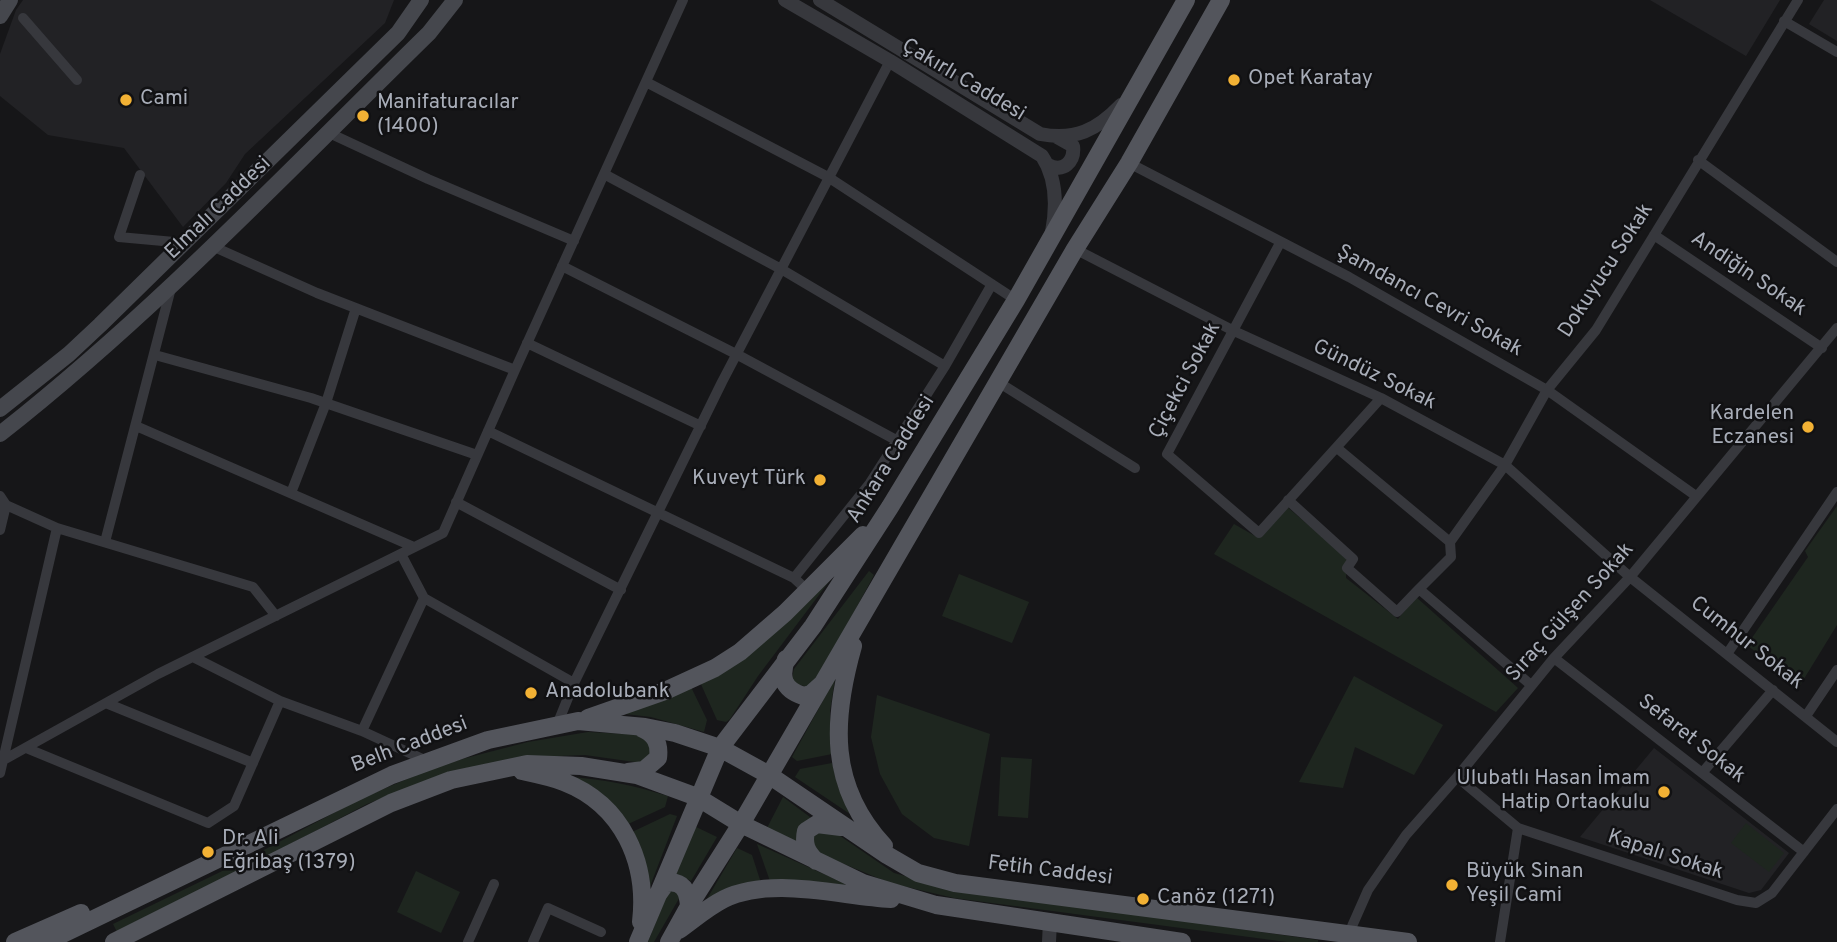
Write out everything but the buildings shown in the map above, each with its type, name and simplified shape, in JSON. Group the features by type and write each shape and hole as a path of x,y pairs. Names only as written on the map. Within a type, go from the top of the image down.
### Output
{"main road":[{"path":"0,16 10,0"},
{"name":"Elmalı Caddesi","path":"0,434 97,355 212,246 429,33 455,0"},
{"name":"Ankara Caddesi","path":"638,941 720,748 833,597 890,507 1016,300 1186,0"},
{"path":"671,938 741,824 1222,0"},
{"name":"Elmalı Caddesi","path":"0,409 77,347 185,243 398,33 420,1"},
{"path":"578,722 665,691 715,668 763,633 801,584 890,507"},
{"path":"860,621 841,691 838,737 843,774 859,816 898,861"},
{"path":"786,659 783,679 787,687 795,693 803,696 811,694 823,683"},
{"name":"Belh Caddesi","path":"46,942 391,775 488,740 557,724 578,722 635,725 675,733 720,748"},
{"path":"624,773 644,770 657,758 657,741 653,734 635,725"},
{"name":"Fetih Caddesi","path":"720,748 769,775 918,873 955,883 1408,942"},
{"path":"114,942 391,803 451,780 527,764 581,766 637,775 697,797 741,824 863,883 924,901 976,912 1182,942"},
{"path":"502,768 564,782 588,794 620,824 630,839 640,872 643,909 638,941"},
{"path":"816,861 804,844 806,831 817,824 848,829"},
{"path":"659,893 666,883 674,881 681,884 687,891 689,906"},
{"path":"671,938 722,900 745,891 764,888 924,901"},
{"name":"Belh Caddesi","path":"15,942 71,917 135,897"},
{"path":"140,942 171,914"}],"street":[{"path":"2,761 193,657 443,533 683,0"},
{"name":"Çakırlı Caddesi","path":"785,0 1032,148 1048,165"},
{"name":"Çakırlı Caddesi","path":"820,0 1040,134 1057,137"},
{"name":"Dokuyucu Sokak","path":"1288,500 1353,559 1347,568 1397,612 1451,557 1450,542 1505,465 1547,390 1596,330 1798,0"},
{"path":"23,18 77,80"},
{"path":"1784,21 1837,52"},
{"path":"557,724 574,683 701,426 890,61"},
{"path":"646,82 828,177 1016,300"},
{"path":"1057,137 1075,135 1094,128 1109,118 1136,88"},
{"path":"327,132 428,179 574,241"},
{"path":"1048,165 1056,169 1062,168 1070,163 1074,155 1073,146 1057,137"},
{"path":"1698,160 1837,262"},
{"name":"Şamdancı Cevri Sokak","path":"1129,163 1349,277 1547,390 1696,496"},
{"path":"1048,165 1053,178 1055,198 1050,240"},
{"path":"604,174 781,269 945,366"},
{"path":"140,175 119,237 185,243"},
{"name":"Andiğin Sokak","path":"1654,234 1822,348"},
{"name":"Çiçekci Sokak","path":"1280,243 1167,454 1259,533 1381,398"},
{"path":"212,246 356,308 515,370"},
{"name":"Gündüz Sokak","path":"1075,249 1234,331 1381,398 1505,465 1630,578"},
{"path":"562,265 896,440"},
{"path":"105,542 172,284"},
{"path":"488,431 801,584 945,366 992,284"},
{"path":"291,493 326,403 356,308"},
{"name":"Sıraç Gülşen Sokak","path":"1349,933 1378,873 1406,835 1554,658 1630,578 1837,328"},
{"path":"527,343 701,426"},
{"path":"155,355 326,403 477,454"},
{"path":"998,382 1135,468"},
{"path":"136,426 414,547"},
{"path":"1337,448 1450,542"},
{"path":"1727,654 1837,492"},
{"path":"456,502 621,590"},
{"path":"0,530 2,503 57,528 253,587 276,616"},
{"path":"0,773 57,528"},
{"path":"401,554 424,598 574,683"},
{"name":"Cumhur Sokak","path":"1630,578 1837,742"},
{"path":"1419,589 1531,685"},
{"path":"362,731 424,598"},
{"path":"193,657 280,701 362,731 429,762"},
{"name":"Sefaret Sokak","path":"1554,658 1804,852"},
{"path":"1807,716 1837,670"},
{"path":"1702,773 1773,690"},
{"path":"26,748 208,823 234,806 280,701"},
{"path":"106,703 253,763"},
{"path":"0,712 14,715"},
{"name":"Kapalı Sokak","path":"1457,777 1518,828 1737,900 1756,904 1772,892 1804,852"},
{"path":"1804,852 1837,809"},
{"path":"1500,942 1518,828"},
{"path":"468,942 494,884"},
{"path":"533,942 548,908 601,932"},
{"path":"1049,942 1050,921"}],"shaded area":[{"path":"23,0 394,0 385,23 245,154 226,183 183,227 124,148 48,135 0,96 0,54 16,10"},
{"path":"1650,0 1780,0 1746,56"},
{"path":"1824,0 1837,0 1837,41 1809,24"},
{"path":"1286,506 1346,557 1346,578 1398,619 1416,597 1518,688 1496,712 1214,554 1234,524 1255,536"},
{"path":"1837,506 1837,625 1799,687 1747,645 1808,557 1805,551"},
{"path":"837,571 758,676 730,719 726,722 717,720 700,682"},
{"path":"869,571 874,575 817,681 809,687 795,684 792,678 794,669"},
{"path":"959,574 1029,602 1012,643 942,616"},
{"path":"1354,676 1443,725 1414,775 1355,747 1343,788 1299,782"},
{"path":"835,679 830,711 832,754 797,761 792,757"},
{"path":"691,687 707,720 704,732 651,717 625,714"},
{"path":"877,695 990,734 969,846 934,838 902,814 880,774 871,737"},
{"path":"588,732 643,735 653,751 642,763 585,755 531,757 448,772 367,804 118,934 113,924 245,860 362,798 443,764 528,742"},
{"name":"Ulubatlı Hasan İmam Hatip Ortaokulu","path":"1654,748 1789,853 1761,890 1749,893 1580,837"},
{"path":"1001,757 1032,759 1028,818 998,816"},
{"path":"832,763 850,814 795,777 800,769"},
{"path":"570,777 595,779 668,796 665,807 626,825"},
{"path":"783,797 814,820 797,843 767,828"},
{"path":"670,814 677,816 649,889 630,833"},
{"path":"1746,823 1784,853 1769,872 1731,843"},
{"path":"694,826 717,837 691,881 675,873"},
{"path":"830,829 894,873 954,889 1318,942 1287,942 954,898 890,883 815,852 811,834"},
{"path":"757,844 857,889 771,884"},
{"path":"737,848 752,855 761,883 704,904"},
{"path":"416,871 460,892 441,933 397,912"},
{"path":"669,889 681,895 654,942 648,942"}],"place":[{"name":"Opet Karatay","path":"1234,80"},
{"name":"Cami","path":"126,100"},
{"name":"Manifaturacılar (1400)","path":"363,116"},
{"name":"Kardelen Eczanesi","path":"1808,427"},
{"name":"Kuveyt Türk","path":"820,480"},
{"name":"Anadolubank","path":"531,693"},
{"name":"Ulubatlı Hasan İmam Hatip Ortaokulu","path":"1664,792"},
{"name":"Dr. Ali Eğribaş (1379)","path":"208,852"},
{"name":"Büyük Sinan Yeşil Cami","path":"1452,885"},
{"name":"Canöz (1271)","path":"1143,899"}]}
